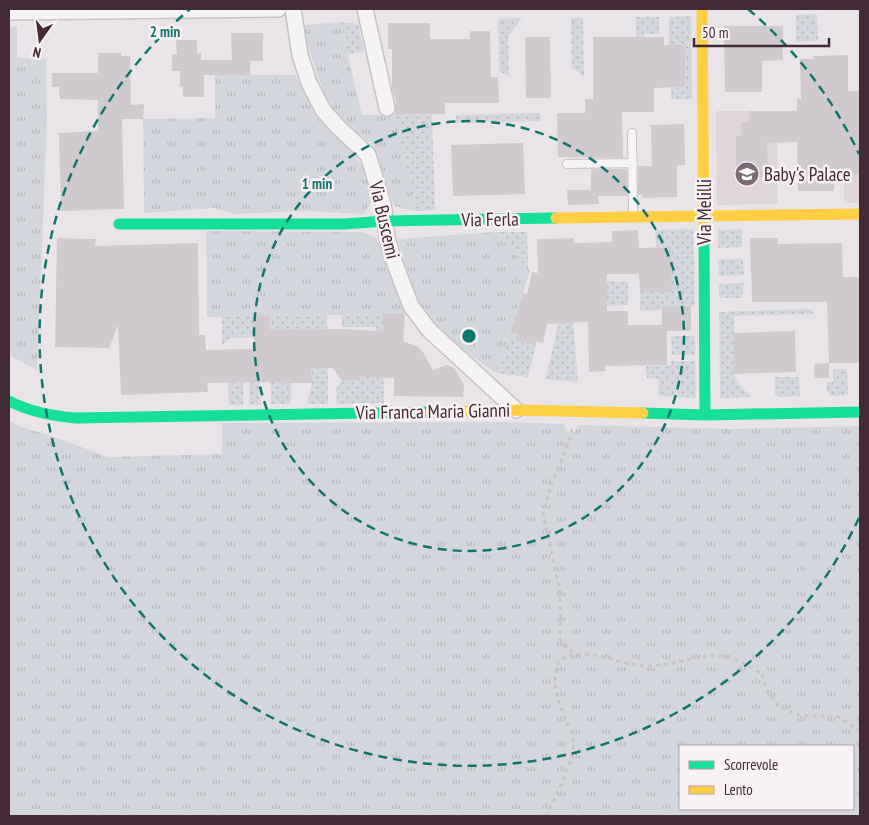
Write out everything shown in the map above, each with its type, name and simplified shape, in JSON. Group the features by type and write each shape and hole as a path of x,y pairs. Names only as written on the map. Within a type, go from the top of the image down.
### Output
{"street":[{"path":"9,12 278,9"},
{"name":"Via Buscemi","path":"293,9 300,55 309,83 323,110 368,155 383,204 387,238 411,306 429,330 516,410"},
{"path":"365,9 386,108"},
{"name":"Via Melilli","path":"702,9 705,415"},
{"name":"Via Ferla","path":"119,224 344,224 386,220 860,214"},
{"name":"Via Franca Maria Gianni","path":"9,400 33,412 76,418 516,410 705,415 860,412"}],"lane":[{"path":"632,133 633,217"},
{"path":"567,164 632,163"}],"path":[{"path":"573,411 569,442 552,482 542,514 559,586 559,638 575,654"},
{"path":"546,816 570,762 573,740 555,694 555,670 559,660 575,654 589,654 646,666 702,657 732,657 762,674 766,689 779,707 800,715 839,717 860,731"}],"shaded area":[{"path":"843,110 860,110 860,203 844,203"},
{"name":"Baby's Palace","path":"716,111 777,111 778,204 717,205"}],"green space":[{"path":"817,14 818,41 796,42 796,15"},
{"path":"691,16 692,99 671,99 671,88 685,87 685,45 669,45 669,17"},
{"path":"636,17 659,17 659,34 644,34 645,88 637,88"},
{"path":"522,18 508,37 509,77 499,71 498,19"},
{"path":"571,18 583,18 584,77 572,68"},
{"path":"340,22 362,115 395,115 416,211 394,206 373,145 341,120 323,91 305,37 304,25"},
{"path":"340,22 358,24 364,51 348,54"},
{"path":"9,27 17,27 17,58 46,59 47,120 37,370 9,355"},
{"path":"215,75 295,75 315,116 350,150 366,170 373,201 363,214 305,211 235,214 215,208 144,213 143,119 215,118"},
{"path":"540,113 541,121 456,123 456,115"},
{"path":"395,115 432,115 435,210 416,211"},
{"path":"693,229 695,306 663,307 662,310 640,311 640,292 650,292 672,285 671,247 656,247 655,230"},
{"path":"742,229 742,247 718,248 718,230"},
{"path":"206,231 361,232 376,238 405,314 207,317"},
{"path":"495,232 530,271 497,373 451,340 431,320 423,309 411,283 397,239"},
{"path":"495,232 527,232 528,269"},
{"path":"718,259 743,259 744,275 719,276"},
{"path":"607,281 628,282 628,305 603,306 603,290 607,290"},
{"path":"744,283 742,298 719,298 719,284"},
{"path":"812,309 813,314 734,316 734,374 742,388 752,397 720,398 719,312"},
{"path":"383,314 384,403 337,404 336,389 343,380 376,377 376,327 342,327 342,315"},
{"path":"327,315 328,404 307,404 312,383 311,368 315,368 270,330 269,316"},
{"path":"253,316 254,337 231,338 222,345 222,317"},
{"path":"573,322 578,382 546,379 558,324"},
{"path":"510,333 518,334 517,341 536,345 528,377 497,373"},
{"path":"671,336 695,336 695,355 672,355"},
{"path":"270,354 281,354 281,383 291,383 291,404 271,404"},
{"path":"671,361 695,361 696,398 658,396 659,379 647,378 646,366 671,365"},
{"path":"833,369 847,369 848,395 830,396 827,390 827,382 833,382"},
{"path":"774,377 799,377 800,396 780,397 775,395"},
{"path":"228,382 243,382 243,405 229,405"},
{"path":"249,382 260,382 261,405 249,405"},
{"path":"9,421 21,427 52,436 108,457 222,454 222,423 501,422 564,424 568,432 574,433 578,425 734,429 860,426 860,816 9,816"}],"building":[{"path":"388,23 430,23 430,39 470,39 470,31 490,31 491,77 498,77 499,103 445,103 445,114 395,115 396,101 392,88 392,49 388,49"},
{"path":"724,26 783,26 783,60 762,61 762,92 725,92"},
{"path":"231,33 263,33 263,61 250,61 250,75 204,75 204,97 183,97 183,86 180,87 180,71 172,71 172,54 177,54 176,40 197,40 197,53 201,53 201,60 232,60"},
{"path":"525,37 550,37 551,98 526,98"},
{"path":"593,37 664,37 664,45 685,45 685,87 654,88 654,112 622,112 623,158 558,157 557,113 585,113 585,99 593,99"},
{"path":"98,53 121,53 121,56 130,56 131,105 144,104 143,119 122,119 124,209 61,211 59,133 98,131 98,100 60,99 59,87 52,87 52,73 98,73"},
{"path":"848,55 848,91 859,91 860,174 834,175 834,191 798,191 797,142 767,143 768,177 736,178 736,136 741,136 741,122 749,121 749,111 797,111 797,99 801,99 800,59 814,59 814,56"},
{"path":"684,124 685,165 677,165 677,197 642,198 642,195 638,195 638,166 652,166 651,125"},
{"path":"523,143 525,194 453,196 451,145"},
{"path":"591,169 627,169 627,196 598,196 599,204 568,205 567,190 591,190"},
{"path":"638,230 639,248 671,247 672,292 640,292 639,274 607,274 607,311 628,311 628,325 662,325 662,307 691,306 691,331 667,331 667,365 605,366 605,371 589,372 588,322 547,324 543,343 536,341 536,345 517,341 518,334 510,333 523,293 527,294 532,272 538,273 537,239 574,238 574,243 612,242 612,231"},
{"path":"57,238 96,239 95,246 198,243 199,335 205,335 206,350 254,349 253,316 269,316 270,330 338,329 383,331 383,314 405,314 403,341 418,347 433,370 447,365 454,368 464,385 463,397 394,396 394,378 360,377 360,380 341,380 333,368 311,368 312,383 207,383 208,392 121,395 118,325 109,348 55,347"},
{"path":"750,238 778,238 778,244 842,243 843,277 860,277 860,363 829,363 827,302 752,302"},
{"path":"795,331 796,372 734,374 734,333"},
{"path":"829,363 829,378 815,378 814,364"}],"traffic: fast":[{"path":"119,224 344,224 386,221 556,218"},
{"path":"704,234 705,415"},
{"path":"9,401 41,413 76,418 431,412"},
{"path":"643,413 705,415 860,412"}],"traffic: slow":[{"path":"702,9 704,234"},
{"path":"556,218 860,214"},
{"path":"431,412 516,410 643,413"}],"place":[{"name":"Baby's Palace","path":"747,174"}]}
